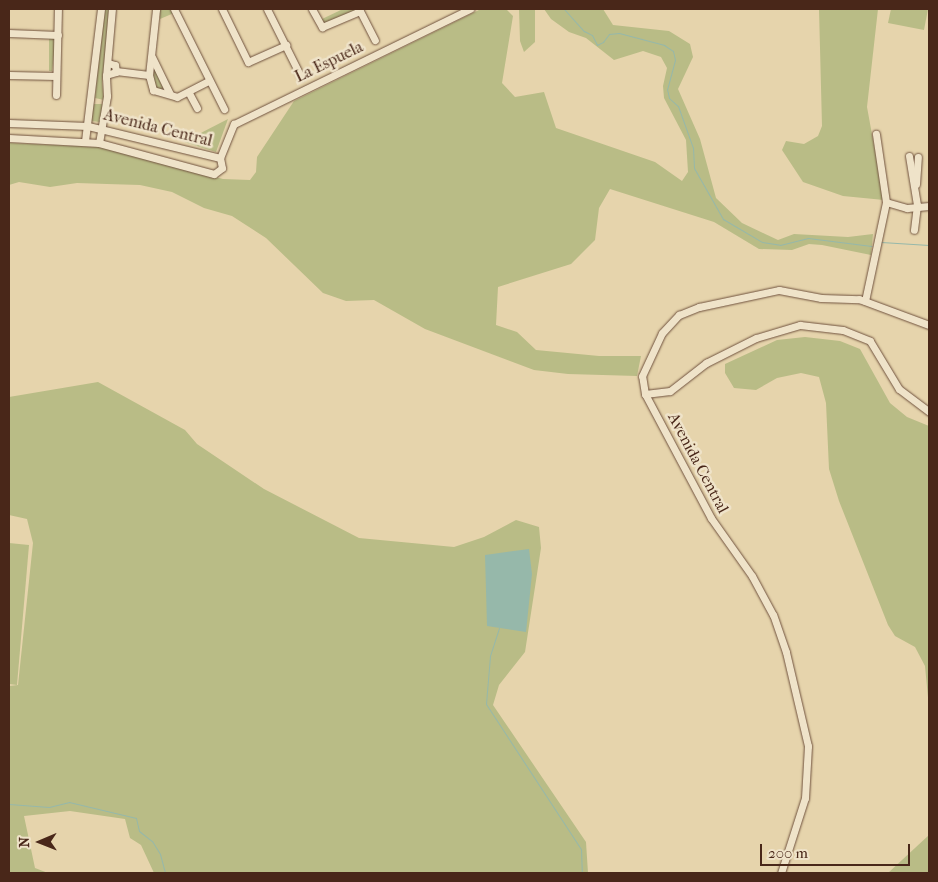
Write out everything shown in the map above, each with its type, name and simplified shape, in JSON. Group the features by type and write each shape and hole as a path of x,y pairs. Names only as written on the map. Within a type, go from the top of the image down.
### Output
{"street":[{"path":"56,95 58,9"},
{"path":"86,141 101,9"},
{"path":"99,144 106,100 106,75 112,9"},
{"path":"156,9 149,75 153,90 177,97 190,93 209,81"},
{"path":"174,9 224,109"},
{"path":"222,9 248,62 286,45"},
{"path":"267,9 301,78"},
{"path":"312,9 322,27 360,10 375,40"},
{"name":"La Espuela","path":"220,158 234,124 470,9"},
{"path":"9,34 58,35"},
{"path":"152,57 170,94"},
{"path":"108,63 115,65 116,71"},
{"path":"116,71 149,75"},
{"path":"106,75 114,75 116,71"},
{"path":"9,75 56,76"},
{"path":"190,93 197,108"},
{"path":"92,99 100,104 106,100"},
{"name":"Avenida Central","path":"9,123 102,128 220,158 222,168 214,174 86,141 9,138"},
{"path":"865,301 886,202 876,134"},
{"path":"909,156 917,205 914,230"},
{"path":"914,189 918,157"},
{"path":"886,202 907,208 917,205 929,206"},
{"name":"Avenida Central","path":"781,873 805,798 808,746 786,652 773,615 752,576 711,518 645,394 642,376 662,333 679,315 700,307 779,290 821,298 865,301 929,325"},
{"path":"645,394 670,391 706,363 756,338 800,325 843,330 870,341 899,389 929,412"}],"green space":[{"path":"103,9 110,9 102,83 104,100 95,98"},
{"path":"159,9 172,9 174,13 160,19"},
{"path":"343,9 356,10 325,25 322,19"},
{"path":"481,9 506,9 513,16 502,83 515,97 544,92 556,128 655,162 682,181 688,172 686,140 664,98 663,86 667,68 661,57 643,51 614,60 586,38 569,32 551,19 544,9 603,9 613,25 669,31 690,44 693,57 678,89 700,139 716,198 742,223 778,240 794,234 848,237 873,234 871,255 809,244 792,250 759,249 714,222 610,189 599,208 595,240 571,264 498,287 496,325 517,332 536,350 599,356 641,356 637,376 568,374 534,370 425,329 374,300 346,301 323,293 266,238 232,216 204,208 172,192 140,185 77,183 50,187 19,182 9,185 9,143 101,147 223,179 250,180 256,172 257,157 294,101"},
{"path":"519,9 535,9 535,42 524,52 520,41"},
{"path":"819,9 878,9 867,107 884,200 843,196 803,182 782,150 786,141 804,144 818,136 822,126"},
{"path":"891,9 928,9 924,30 888,23"},
{"path":"49,38 56,38 52,71 49,71"},
{"path":"155,67 166,91 154,88 152,83"},
{"path":"93,104 104,104 100,122 91,121"},
{"path":"228,119 216,152 184,142 189,139"},
{"path":"805,337 840,341 860,349 890,403 907,417 929,426 929,708 925,666 915,647 895,636 888,625 839,501 829,469 826,403 819,377 801,373 777,378 756,390 734,388 725,373 725,364 777,340"},
{"path":"98,382 185,430 197,444 264,489 359,538 454,547 484,537 516,520 539,527 541,548 525,652 499,685 493,705 586,842 588,873 154,873 141,845 130,838 125,819 70,811 24,816 35,868 48,873 9,873 9,686 18,685 33,543 27,519 9,515 9,397"},
{"path":"9,543 29,545 17,685 9,684"},
{"path":"929,835 929,873 888,873"}],"shaded area":[{"path":"529,549 532,574 526,632 487,626 485,555"}],"waterway":[{"path":"564,9 584,31 592,35 597,45 603,42 609,34 619,33 664,45 673,51 675,60 667,89 669,98 678,106 693,148 694,168 723,219 762,242 780,245 808,238 872,246"},
{"path":"881,242 929,245"},
{"path":"499,628 490,656 486,704 581,849 582,873"},
{"path":"9,804 49,807 69,802 136,818 139,831 152,841 160,854 165,873"}]}
